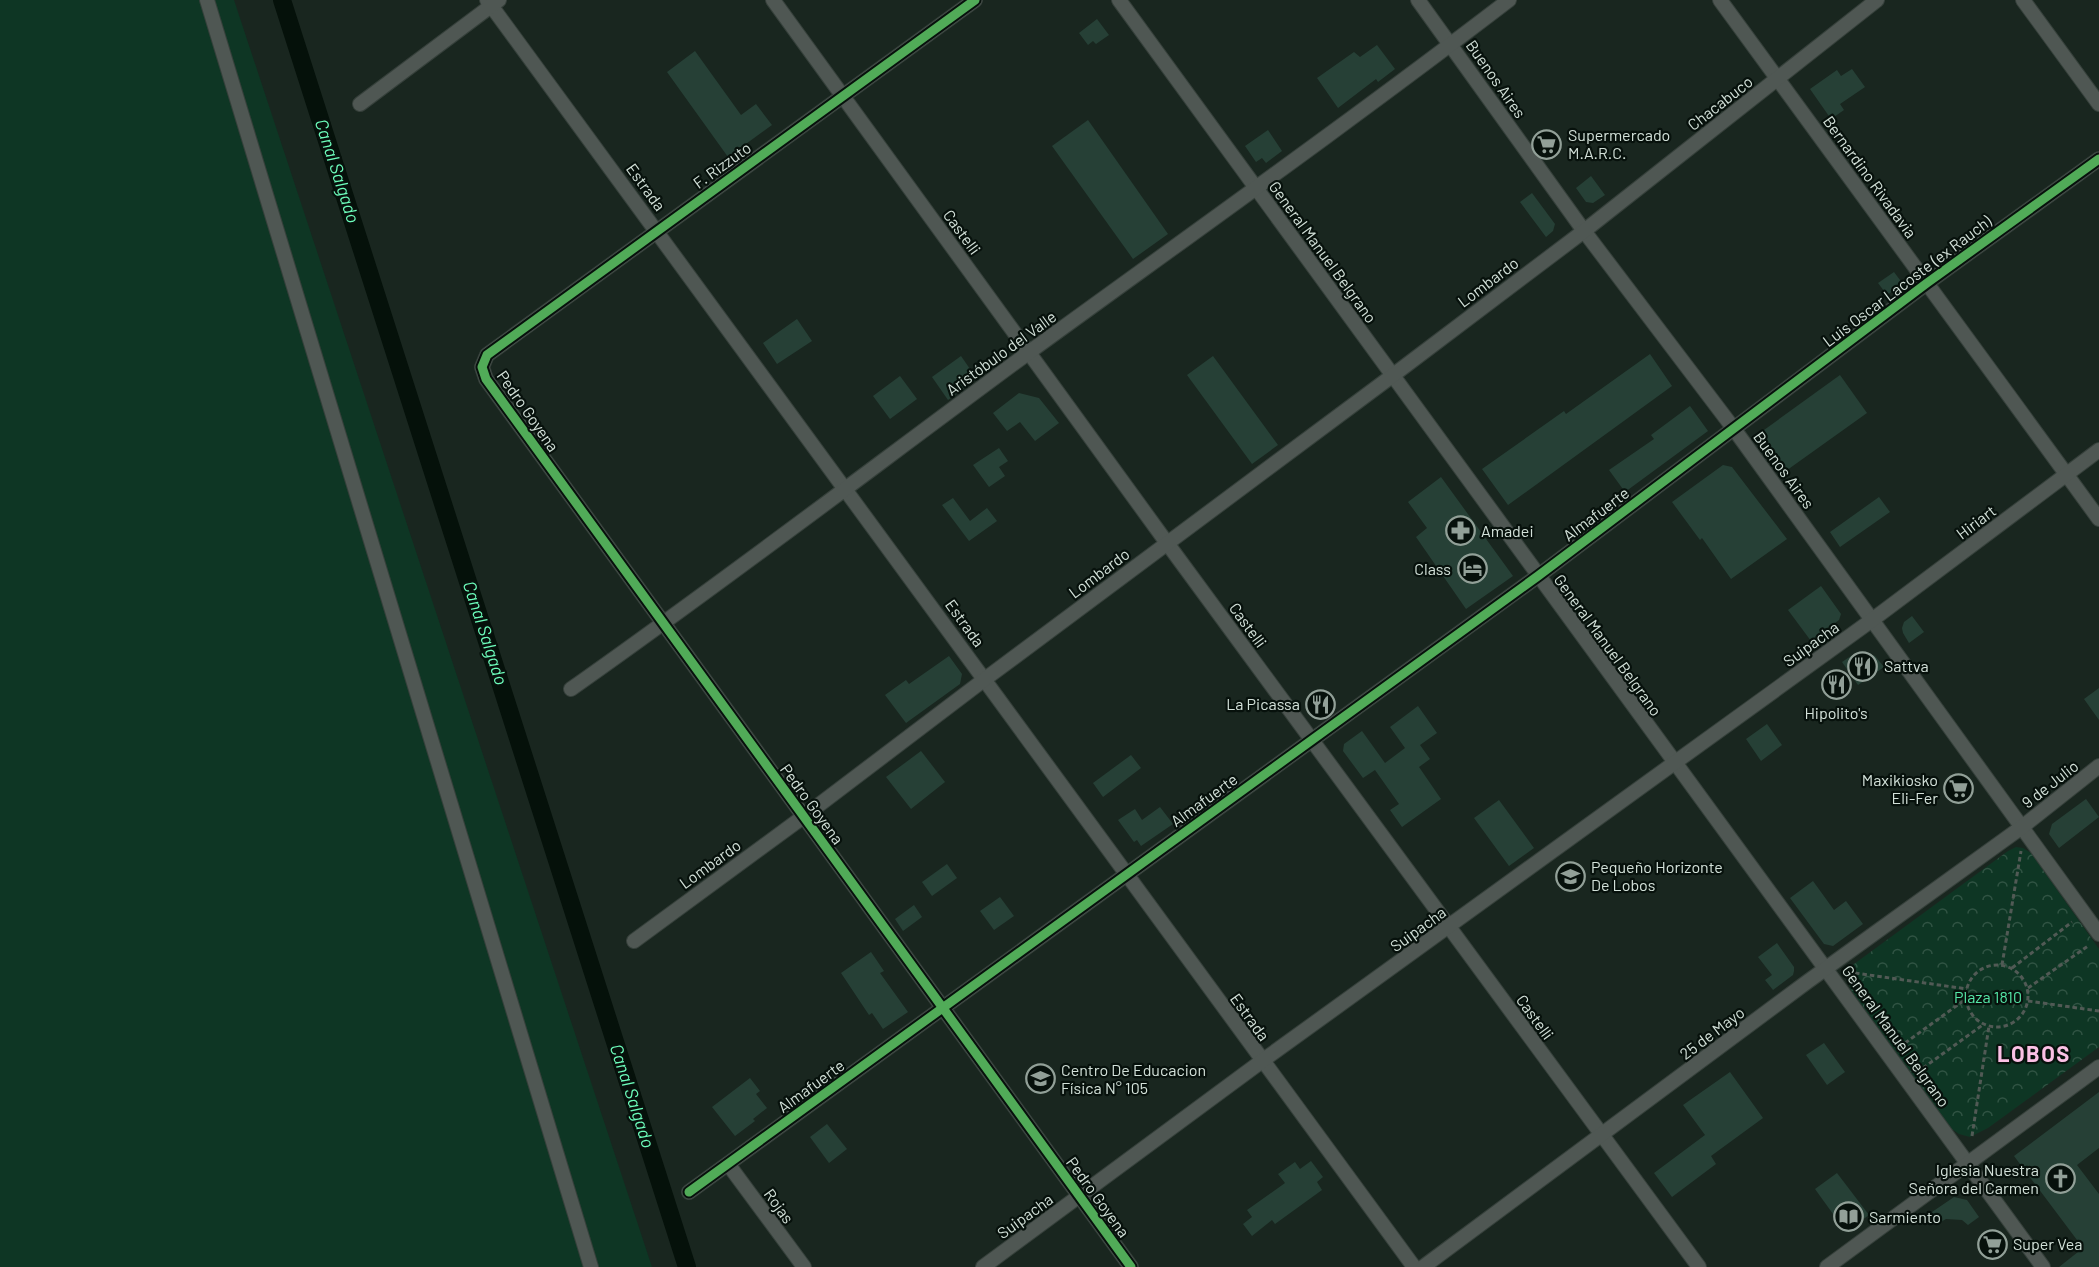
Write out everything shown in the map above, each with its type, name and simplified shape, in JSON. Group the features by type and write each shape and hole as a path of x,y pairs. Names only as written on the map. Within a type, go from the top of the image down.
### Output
{"street":[{"path":"207,0 591,1267"},
{"name":"Castelli","path":"773,0 1167,543 1699,1267"},
{"name":"F. Rizzuto","path":"487,355 975,0"},
{"name":"General Manuel Belgrano","path":"1119,0 2043,1267"},
{"name":"Buenos Aires","path":"1418,0 1584,231 1734,429 2099,934"},
{"name":"Aristóbulo del Valle","path":"571,689 1257,188 1509,0"},
{"name":"Bernardino Rivadavia","path":"1720,0 2099,519"},
{"name":"Chacabuco","path":"1584,231 1877,0"},
{"path":"2023,0 2099,104"},
{"path":"360,104 493,2"},
{"name":"Estrada","path":"493,2 1414,1267"},
{"name":"Luis Oscar Lacoste (ex Rauch)","path":"1734,429 1928,283 2099,159"},
{"name":"Lombardo","path":"634,941 803,817 985,678 1584,231"},
{"name":"Pedro Goyena","path":"487,355 482,367 486,379 1131,1267"},
{"name":"Almafuerte","path":"689,1192 1538,576 1734,429"},
{"name":"Hiriart","path":"1872,620 2099,450"},
{"name":"Suipacha","path":"983,1267 1262,1061 1872,620"},
{"name":"9 de Julio","path":"2022,827 2099,766"},
{"name":"25 de Mayo","path":"1423,1267 2022,827"},
{"path":"1827,1267 2099,1067"},
{"name":"Rojas","path":"728,1164 804,1267"}],"path":[{"path":"2002,965 2021,849"},
{"path":"2012,968 2072,922"},
{"path":"2028,988 2088,946"},
{"path":"2002,965 2020,974 2028,988 2028,1002 2025,1011 2010,1024 2000,1027 1989,1026 1974,1016 1966,999 1967,989 1970,981 1984,968 2002,965"},
{"path":"1855,973 1967,989"},
{"path":"1905,1042 1966,999"},
{"path":"2028,1002 2099,1011"},
{"path":"1923,1068 1984,1024"},
{"path":"1972,1136 1989,1026"}],"green space":[{"path":"0,0 234,0 652,1267 0,1267"},
{"name":"Plaza 1810","path":"2016,847 2031,853 2099,949 2099,1047 1988,1128 1970,1137 1952,1129 1851,990 1846,975 1850,967"}],"building":[{"path":"1097,19 1109,35 1096,44 1093,41 1088,45 1079,33"},
{"path":"1377,45 1395,69 1378,82 1376,79 1338,108 1317,78 1354,52 1360,57"},
{"path":"695,51 741,115 756,104 772,125 728,157 667,72"},
{"path":"1852,69 1865,87 1840,104 1844,110 1831,119 1810,89 1837,70 1841,76"},
{"path":"1088,120 1168,234 1133,259 1052,146"},
{"path":"1268,130 1282,151 1266,163 1262,158 1256,162 1245,146"},
{"path":"1591,176 1605,195 1593,203 1586,202 1576,188"},
{"path":"1532,193 1555,224 1553,231 1546,237 1520,202"},
{"path":"1894,272 1900,280 1900,286 1887,295 1878,283"},
{"path":"797,319 812,341 777,364 763,343"},
{"path":"1650,354 1672,386 1508,505 1482,469 1564,411 1566,414"},
{"path":"961,356 977,379 948,400 932,377"},
{"path":"1213,356 1278,445 1252,464 1187,375"},
{"path":"1840,375 1867,413 1783,473 1761,443 1764,430"},
{"path":"900,376 917,399 890,419 873,396"},
{"path":"1019,393 1039,398 1059,423 1035,441 1020,422 1007,431 993,413"},
{"path":"1690,406 1708,431 1625,492 1609,470 1654,439 1651,435"},
{"path":"999,448 1008,461 999,467 1005,476 989,487 973,465"},
{"path":"1723,465 1732,467 1787,539 1731,579 1702,538 1700,540 1672,502"},
{"path":"1441,477 1513,576 1466,609 1416,537 1427,528 1408,502"},
{"path":"1879,497 1890,512 1840,547 1830,532"},
{"path":"953,498 970,521 987,508 997,521 969,541 942,505"},
{"path":"1821,586 1841,614 1839,620 1811,641 1788,610"},
{"path":"1912,616 1924,632 1909,643 1902,628 1904,622"},
{"path":"1867,653 1875,656 1884,667 1858,685 1842,662 1851,656"},
{"path":"949,656 962,674 960,684 906,723 885,695 906,680 909,684"},
{"path":"2099,688 2099,720 2084,699"},
{"path":"1418,706 1437,733 1420,745 1430,759 1419,767 1441,799 1402,827 1390,810 1399,804 1375,770 1363,778 1343,751 1344,744 1362,731 1385,763 1405,748 1390,727"},
{"path":"1767,724 1782,745 1761,761 1746,739"},
{"path":"921,751 945,782 911,809 886,777"},
{"path":"1131,755 1141,768 1103,797 1093,783"},
{"path":"2086,799 2099,817 2059,848 2049,834 2052,824"},
{"path":"1499,800 1534,848 1509,866 1474,818"},
{"path":"1160,807 1173,824 1141,846 1137,840 1134,842 1118,820 1135,809 1142,820"},
{"path":"947,864 957,878 932,896 922,882"},
{"path":"1813,881 1834,910 1846,901 1863,924 1833,946 1824,944 1790,898"},
{"path":"1000,897 1014,916 994,930 980,911"},
{"path":"914,905 922,917 903,931 895,919"},
{"path":"1777,943 1794,967 1794,971 1793,975 1773,990 1765,980 1772,975 1758,957"},
{"path":"871,952 884,971 880,973 908,1012 883,1029 872,1013 869,1015 841,973"},
{"path":"1824,1043 1845,1072 1827,1085 1806,1055"},
{"path":"1730,1072 1763,1118 1711,1156 1716,1164 1672,1197 1654,1173 1705,1135 1683,1105"},
{"path":"750,1078 760,1091 756,1094 767,1108 753,1119 755,1121 735,1136 712,1107"},
{"name":"Iglesia Nuestra Señora del Carmen","path":"2099,1092 2099,1148 2077,1165 2099,1194 2099,1267 2059,1267 2083,1248 2014,1156"},
{"path":"827,1124 847,1149 829,1163 810,1137"},
{"path":"1311,1161 1323,1177 1317,1182 1322,1190 1275,1224 1272,1220 1252,1236 1243,1224 1252,1217 1247,1210 1285,1183 1278,1174 1295,1162 1300,1169"},
{"path":"1837,1173 1869,1215 1846,1232 1815,1189"},
{"path":"1954,1197 1967,1200 1979,1217 1968,1225 1962,1220 1946,1219 1939,1223 1932,1212"}],"waterway":[{"name":"Canal Salgado","path":"282,0 687,1267"}],"cycle path":[{"path":"975,0 487,355 482,367 486,379 1131,1267"},
{"path":"689,1192 1538,576 1927,283 2099,159"}],"place":[{"name":"Supermercado M.A.R.C.","path":"1547,144"},
{"name":"Amadei","path":"1460,531"},
{"name":"Class","path":"1472,569"},
{"name":"Sattva","path":"1863,666"},
{"name":"Hipolito's","path":"1836,685"},
{"name":"La Picassa","path":"1321,704"},
{"name":"Maxikiosko Eli-Fer","path":"1959,789"},
{"name":"Pequeño Horizonte De Lobos","path":"1570,876"},
{"name":"Centro De Educacion Física N° 105","path":"1040,1079"},
{"name":"Iglesia Nuestra Señora del Carmen","path":"2060,1179"},
{"name":"Sarmiento","path":"1848,1217"},
{"name":"Super Vea","path":"1992,1244"}],"district":[{"name":"LOBOS","path":"2034,1054"}]}
